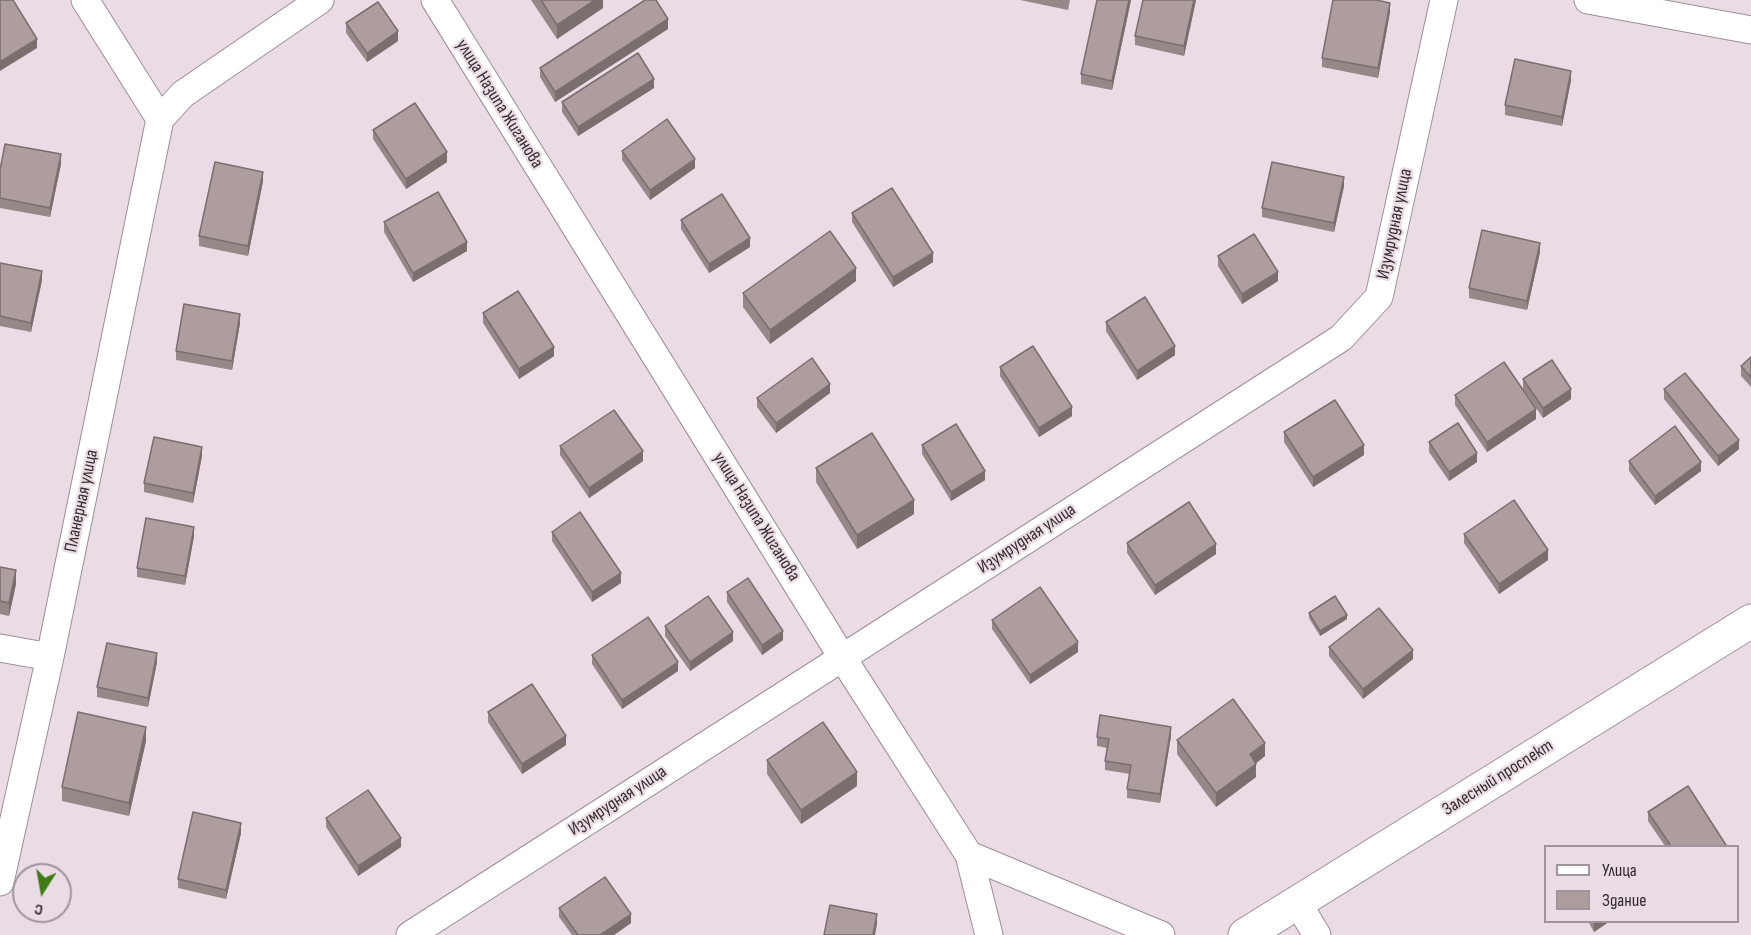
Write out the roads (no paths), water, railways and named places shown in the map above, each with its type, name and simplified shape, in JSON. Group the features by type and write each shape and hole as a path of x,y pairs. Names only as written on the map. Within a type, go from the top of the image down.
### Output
{"main road":[{"name":"Залесный проспект","path":"1245,935 1751,621"}],"street":[{"path":"85,0 160,119 183,94 320,0"},
{"name":"улица Назипа Жиганова","path":"435,0 842,657 969,855 990,935"},
{"name":"Изумрудная улица","path":"410,935 1341,338 1379,297 1444,0"},
{"path":"1588,0 1751,30"},
{"name":"Планерная улица","path":"0,882 50,657 160,119"},
{"path":"0,648 50,657"},
{"path":"969,855 1161,935"},
{"path":"1297,902 1317,935"}]}
